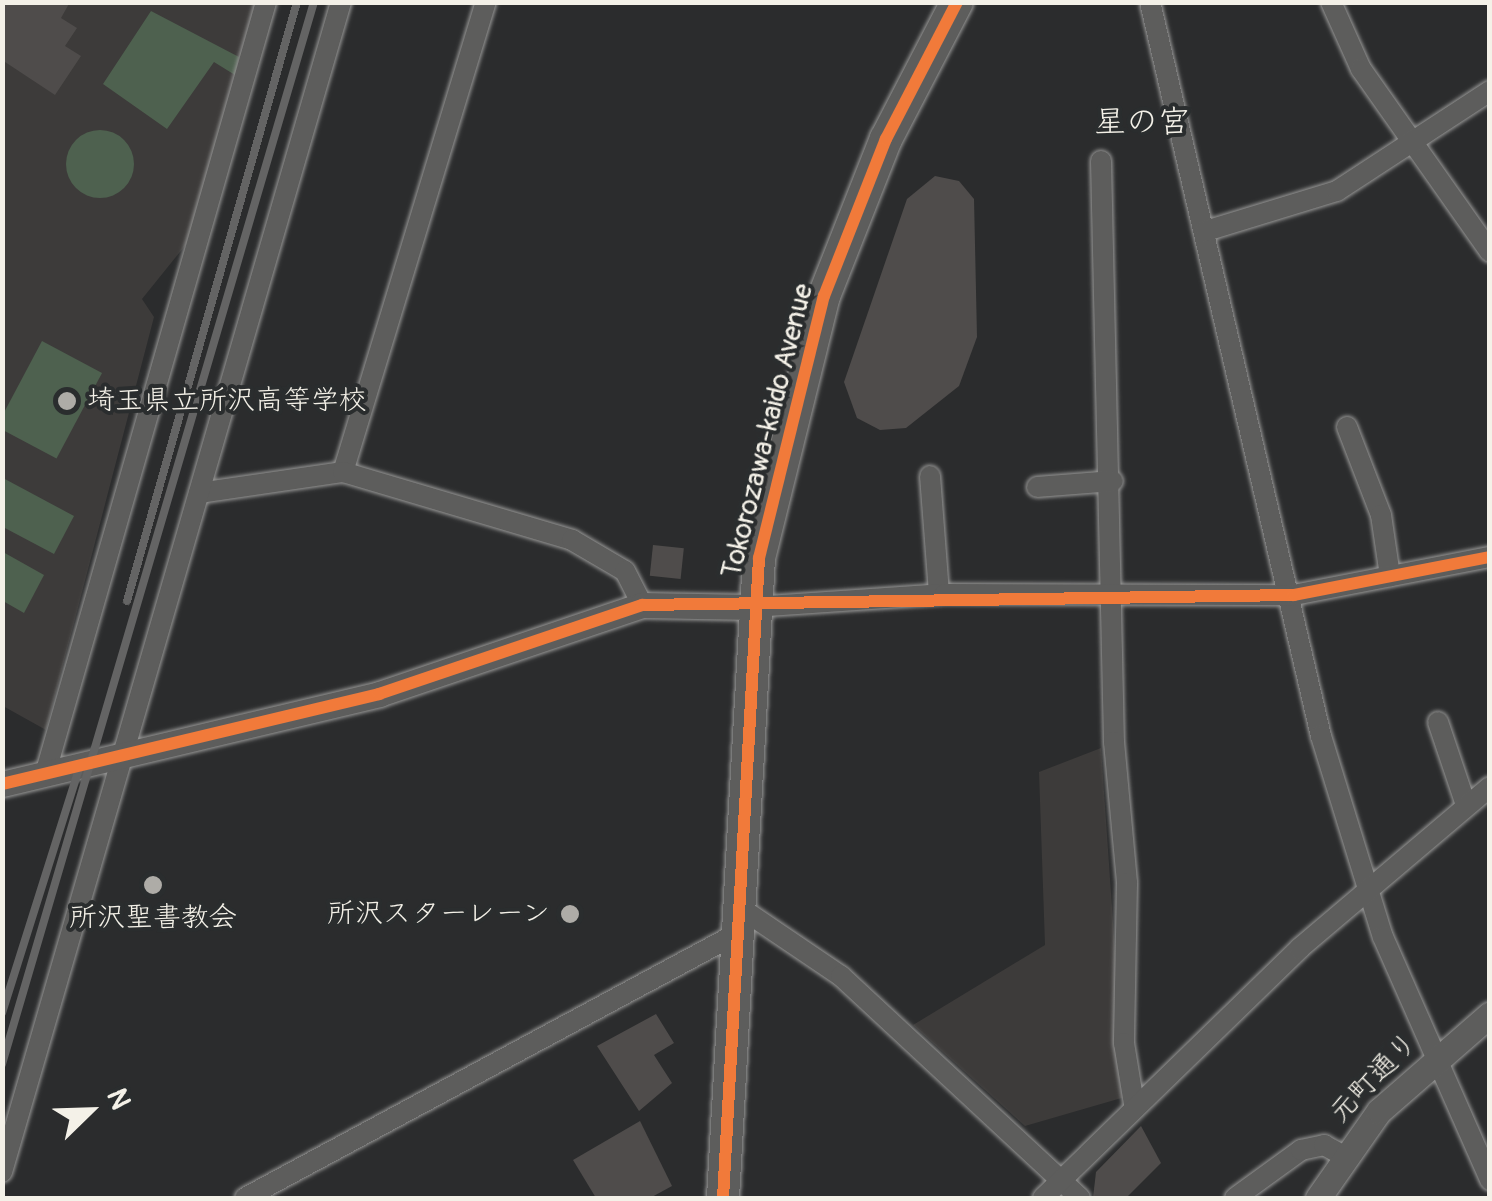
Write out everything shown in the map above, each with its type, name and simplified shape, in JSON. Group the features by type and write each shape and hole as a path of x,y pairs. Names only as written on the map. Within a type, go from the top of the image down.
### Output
{"main road":[{"name":"Tokorozawa-kaido Avenue","path":"723,1198 753,607 824,296 886,139 957,2"}],"street":[{"path":"46,771 266,2"},
{"path":"2,1172 340,2"},
{"path":"344,472 486,2"},
{"path":"1150,2 1294,595 1321,736 1368,888 1435,1057 1490,1180"},
{"path":"1330,2 1413,148 1490,252"},
{"path":"1206,231 1336,191 1413,148 1490,91"},
{"path":"1101,160 1117,591 1124,1043 1134,1104"},
{"path":"1347,427 1381,515 1390,576"},
{"path":"199,492 344,472 572,540 625,572 642,604"},
{"path":"930,476 939,594"},
{"path":"1037,487 1113,482"},
{"path":"2,784 125,748 379,694 642,604 753,607 939,594 1117,591 1294,595 1490,557"},
{"path":"1438,722 1466,805"},
{"path":"1043,1198 1134,1104 1368,888 1490,787"},
{"path":"244,1198 736,920 792,935 1063,1176 1080,1198"},
{"name":"元町通り","path":"1318,1198 1342,1155 1435,1057 1490,1014"},
{"path":"1235,1198 1301,1150 1324,1145 1342,1155"}],"shaded area":[{"name":"埼玉県立所沢高等学校","path":"3,3 258,3 192,237 142,299 154,317 46,730 3,706"},
{"path":"1101,748 1125,1097 1025,1126 913,1025 1045,945 1039,772"}],"green space":[{"path":"151,11 239,57 235,75 214,62 167,129 103,84"},
{"path":"100,130 124,140 134,164 124,188 100,198 76,188 66,164 76,140"},
{"path":"42,341 102,373 57,459 2,430 2,416"},
{"path":"3,478 74,516 54,554 3,527"},
{"path":"3,552 44,575 24,613 3,601"}],"building":[{"path":"2,2 70,2 61,18 77,28 65,46 81,56 55,95 2,60"},
{"path":"935,176 959,181 974,199 977,337 959,386 906,428 880,430 857,418 844,382 907,199"},
{"path":"653,545 684,548 681,579 650,576"},
{"path":"656,1014 674,1043 654,1055 672,1083 639,1111 597,1046"},
{"path":"640,1121 672,1186 650,1198 596,1198 573,1160"},
{"path":"1141,1126 1161,1163 1126,1198 1093,1198 1096,1172"}],"railway":[{"path":"127,601 297,2"},
{"path":"2,1064 314,2"},
{"path":"2,1013 79,769"}],"cycle path":[{"path":"723,1198 759,558 824,296 886,139 957,2"},
{"path":"2,784 379,694 642,605 1294,595 1490,557"}],"place":[{"name":"埼玉県立所沢高等学校","path":"67,401"},
{"name":"所沢聖書教会","path":"153,885"},
{"name":"所沢スターレーン","path":"570,914"}],"district":[{"name":"星の宮","path":"1142,122"}]}
